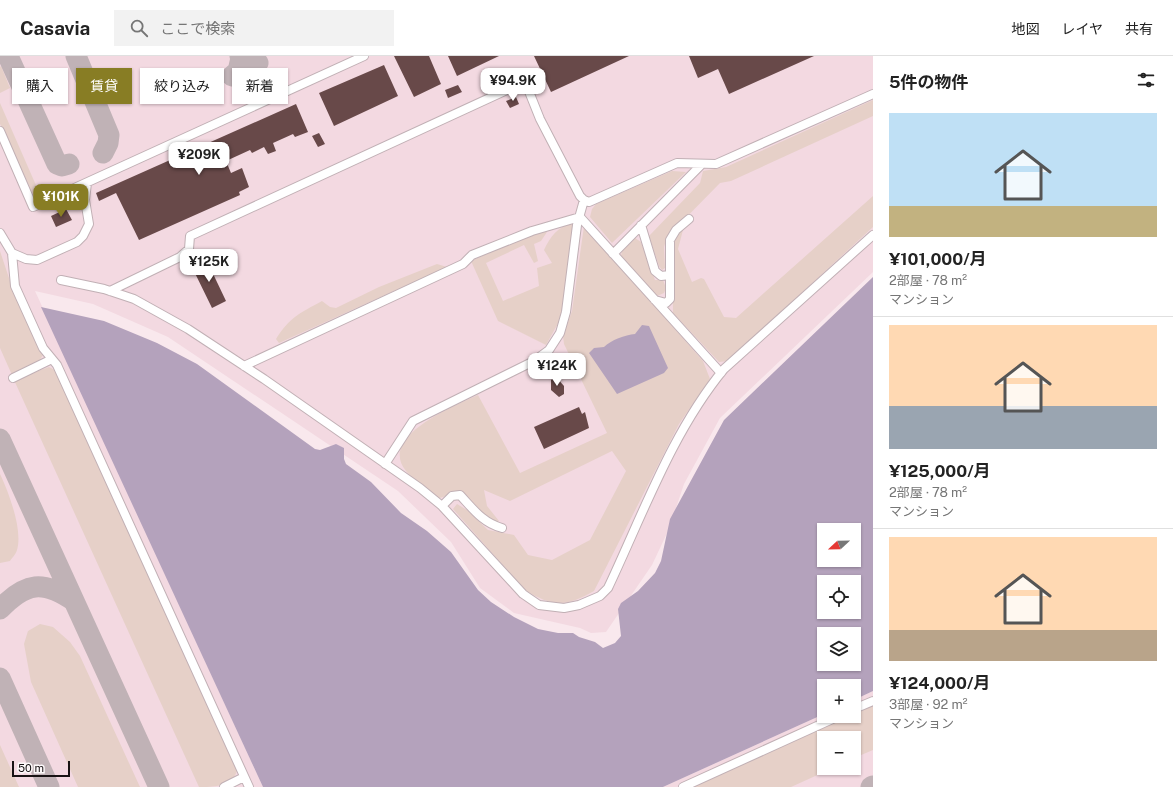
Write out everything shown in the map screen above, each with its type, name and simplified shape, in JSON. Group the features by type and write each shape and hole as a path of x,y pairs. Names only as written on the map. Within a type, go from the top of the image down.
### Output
{"lane":[{"path":"0,131 33,207 364,56"},
{"path":"110,291 180,257 189,248 190,236 520,84 528,89 563,164 580,196 589,202 676,163 716,164 873,94"},
{"path":"613,254 702,164"},
{"path":"12,253 26,259 37,260 77,242 83,236 89,224 85,200 87,183"},
{"path":"385,464 413,421 534,360 549,350 560,333 566,312 580,217 584,200"},
{"path":"580,217 721,373"},
{"path":"244,366 463,264 472,255 532,231 580,217"},
{"path":"654,299 666,303 670,299 670,240 676,230 690,219"},
{"path":"641,225 655,271 661,276 670,275"},
{"path":"0,233 12,253 15,286 43,348 57,365 249,787"},
{"path":"61,280 110,291 134,299 188,329 385,464 442,506 450,513 522,594 539,606 564,608 579,606 600,596 608,588 680,435 695,408 721,373 873,235"},
{"path":"13,378 52,359"},
{"path":"442,506 452,496 460,495 482,518 494,526 502,528"},
{"path":"861,706 873,701"},
{"path":"683,787 824,723"},
{"path":"224,787 244,778"}],"shaded area":[{"path":"0,56 873,56 873,272 720,418 684,484 669,529 652,565 606,632 591,633 580,628 514,613 480,588 451,542 398,491 168,337 93,304 35,291 263,787 0,787"},
{"path":"1,66 10,88 0,93 0,67"},
{"path":"873,100 873,116 731,181 720,183 667,237 664,247 665,268 662,270 659,266 649,236 700,183 703,171 726,167"},
{"path":"0,103 42,199 33,194 0,124"},
{"path":"672,171 686,172 612,243 590,217 592,209 596,204"},
{"path":"873,196 873,227 728,361 719,362 673,313 672,243 679,231 683,230 678,249 692,282 701,278 704,279 724,317 736,318"},
{"path":"573,223 565,296 560,320 546,345 498,321 471,261 532,233 547,232 541,241 534,244 538,261 534,263 524,245 486,263 503,301 539,286 537,268 552,263 544,250 546,245 559,229"},
{"path":"584,226 703,361 710,379 679,424 594,591 575,600 559,603 543,600 525,590 453,509 457,504 467,510 488,530 514,535 528,555 552,560 590,540 626,471 612,451 510,501 484,490 487,506 499,521 494,523 477,509 468,497 460,491 452,492 439,498 409,475 400,458 402,446 410,434 438,414 478,395 520,473 607,433 564,344 563,336 572,311"},
{"path":"635,238 641,242 655,280 663,280 666,288 664,293 657,296 621,256 622,251"},
{"path":"0,251 11,284 43,355 39,361 12,375 0,348"},
{"path":"437,264 447,267 279,343 276,339 291,320 322,301 330,307 336,308 379,287"},
{"path":"873,277 873,691 861,697 861,679 817,679 817,717 663,787 263,787 41,307 104,321 157,343 197,364 315,449 320,450 336,444 344,448 344,459 346,464 371,482 401,513 427,531 451,552 478,590 491,602 514,617 538,629 558,633 573,633 579,637 595,642 603,648 615,643 621,636 618,609 621,603 638,591 655,573 661,561 670,519 724,420"},
{"path":"642,325 649,326 668,368 664,373 617,394 589,353 594,348 604,347 618,338 635,334"},
{"path":"49,367 55,370 237,771 231,780 226,783 210,787 199,787 14,380"},
{"path":"0,474 17,522 18,542 15,554 10,561 0,563"},
{"path":"40,624 53,627 70,642 80,656 140,787 78,787 31,682 24,644 28,631"},
{"path":"873,691 873,787 663,787 817,717 817,723 861,723 861,697"},
{"path":"873,704 873,750 861,755 861,731 817,731 818,775 791,787 691,787 832,723 861,723 861,710"},
{"path":"0,745 19,787 0,787"}],"building":[{"path":"394,56 429,56 441,84 414,97"},
{"path":"448,56 499,56 457,76"},
{"path":"534,56 629,56 551,92"},
{"path":"689,56 814,56 729,94 718,69 698,78"},
{"path":"384,65 398,96 334,126 319,93"},
{"path":"458,85 462,92 448,98 445,90"},
{"path":"516,97 519,104 510,108 506,101"},
{"path":"296,104 308,132 295,137 293,134 273,143 276,151 268,154 264,147 252,153 250,150 226,161 231,173 242,168 249,187 239,192 240,195 139,240 116,193 99,201 96,193"},
{"path":"319,133 325,144 318,147 312,136"},
{"path":"66,209 72,220 56,227 51,216"},
{"path":"206,259 226,301 212,308 191,265"},
{"path":"556,377 564,386 564,394 559,397 551,390 551,380"},
{"path":"579,407 582,414 585,412 589,428 544,449 534,427"}],"taxiway":[{"path":"8,56 57,164 62,166 69,164"},
{"path":"76,56 109,135 108,143 103,153"},
{"path":"240,56 243,61 250,65 258,63"},
{"path":"239,68 241,58"},
{"path":"0,439 159,787"},
{"path":"0,609 18,593 35,587 44,587 53,590 74,601"},
{"path":"0,678 49,787"}]}
